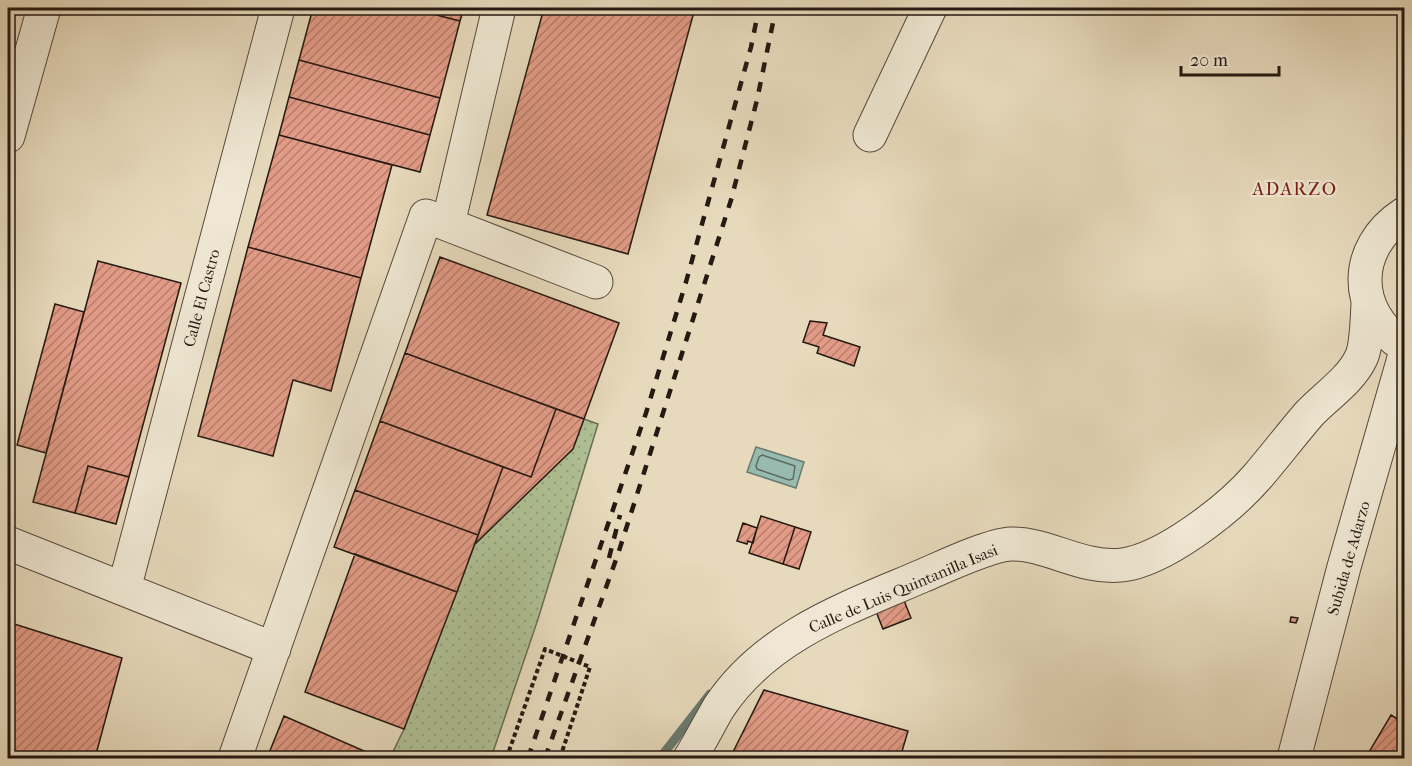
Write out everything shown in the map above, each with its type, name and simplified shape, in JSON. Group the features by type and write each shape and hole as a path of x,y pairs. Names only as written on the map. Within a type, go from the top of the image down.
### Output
{"street":[{"path":"8,136 44,8"},
{"name":"Calle El Castro","path":"124,589 278,8"},
{"path":"235,759 274,649 437,220 499,8"},
{"path":"870,135 930,8"},
{"path":"1404,214 1390,223 1376,240 1367,260 1364,282 1368,304 1377,322 1390,337 1404,346"},
{"path":"437,220 596,282"},
{"name":"Calle de Luis Quintanilla Isasi","path":"690,759 720,707 741,680 766,655 798,633 837,613 945,566 1001,545 1029,546 1079,561 1122,566 1150,556 1194,531 1227,506 1256,478 1311,412 1355,367 1363,356 1368,304"},
{"name":"Subida de Adarzo","path":"1294,759 1344,567 1404,358"},
{"path":"8,543 274,649"}],"path":[{"path":"509,751 545,649 590,667 560,759"}],"green space":[{"path":"584,419 598,424 538,619 491,758 390,758 404,729 475,544 572,449"}],"water":[{"path":"756,447 804,462 796,488 747,472"}],"building":[{"path":"313,8 409,8 460,21 440,98 299,60"},
{"path":"409,8 464,8 460,21"},
{"path":"544,8 695,8 628,254 487,215"},
{"path":"299,60 440,98 430,135 289,97"},
{"path":"289,97 430,135 420,172 279,135"},
{"path":"279,135 392,165 361,278 248,247"},
{"path":"248,247 361,278 331,391 293,380 273,456 198,436"},
{"path":"440,257 619,323 584,419 405,353"},
{"path":"98,261 181,283 129,477 88,466 75,513 33,502"},
{"path":"55,304 84,312 46,453 17,445"},
{"path":"810,321 827,323 823,335 860,347 854,366 817,353 819,347 803,342"},
{"path":"405,353 556,409 531,477 380,421"},
{"path":"556,409 584,419 573,449 475,544 503,467 531,477"},
{"path":"380,421 503,467 478,535 355,490"},
{"path":"88,466 129,477 116,524 75,513"},
{"path":"1402,479 1404,481 1401,492 1399,491"},
{"path":"355,490 478,535 457,592 334,547"},
{"path":"761,516 795,527 783,564 749,553"},
{"path":"743,523 757,528 753,543 737,541"},
{"path":"795,527 811,532 799,569 783,564"},
{"path":"355,554 457,592 404,729 305,692"},
{"path":"903,598 911,618 883,629 875,609"},
{"path":"1291,617 1298,618 1296,623 1290,622"},
{"path":"8,622 122,658 95,758 8,758"},
{"path":"764,690 908,731 900,758 755,758 733,752"},
{"path":"1391,715 1404,723 1404,758 1366,757"},
{"path":"284,716 380,758 267,758"}],"waterway":[{"path":"660,758 710,694"}],"railway":[{"path":"528,758 646,413 686,282 751,47 759,8"},
{"path":"545,758 618,554 731,200 757,100 776,8"},
{"path":"609,558 620,515"}],"district":[{"name":"ADARZO","path":"1295,189"}]}
